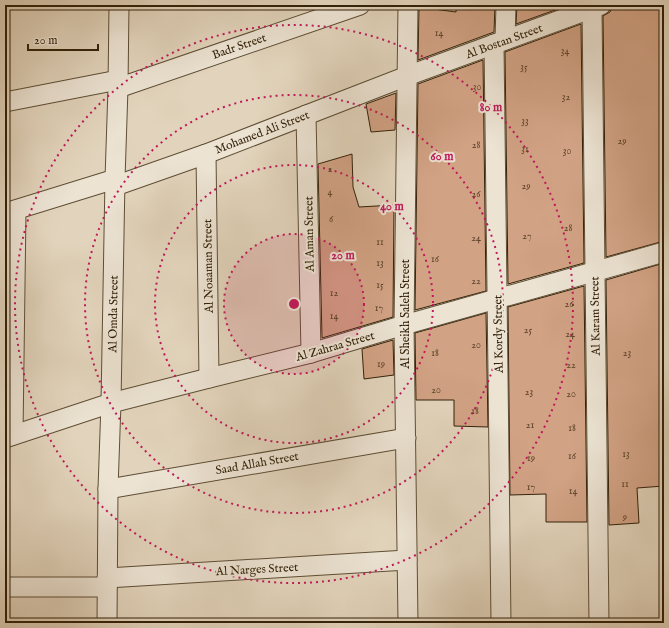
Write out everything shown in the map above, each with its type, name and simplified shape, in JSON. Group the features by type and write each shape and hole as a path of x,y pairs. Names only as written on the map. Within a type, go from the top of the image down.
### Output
{"street":[{"name":"Al Omda Street","path":"107,623 108,489 119,5"},
{"name":"Badr Street","path":"5,102 118,84 360,5"},
{"name":"Al Sheikh Saleh Street","path":"408,5 404,325 408,623"},
{"name":"Al Kordy Street","path":"500,623 497,299 500,42 506,5"},
{"name":"Al Bostan Street","path":"407,76 597,7"},
{"name":"Al Karam Street","path":"597,7 595,271 599,623"},
{"name":"Mohamed Ali Street","path":"10,211 115,182 206,154 407,76"},
{"name":"Al Aman Street","path":"306,115 311,353"},
{"name":"Al Noaaman Street","path":"206,154 209,378"},
{"path":"9,437 10,211"},
{"name":"Al Zahraa Street","path":"9,437 111,403 311,353 404,325 664,252"},
{"name":"Saad Allah Street","path":"108,489 406,438"},
{"name":"Al Narges Street","path":"5,587 107,583 407,560"}],"building":[{"path":"456,5 495,5 494,32 418,60 419,7 456,12"},
{"path":"517,5 569,5 516,24"},
{"path":"612,5 664,5 664,241 606,257 603,16 610,12"},
{"path":"581,24 584,263 508,284 505,52"},
{"path":"483,60 486,291 415,310 418,84"},
{"path":"396,93 395,130 371,132 366,104"},
{"path":"352,154 353,187 359,207 394,205 393,317 322,338 318,164"},
{"path":"664,263 664,486 637,488 639,523 609,525 606,280"},
{"path":"584,286 587,522 546,522 546,494 510,495 508,307"},
{"path":"486,313 488,427 454,426 454,400 416,400 415,333"},
{"path":"393,340 394,375 364,379 362,349"}]}
